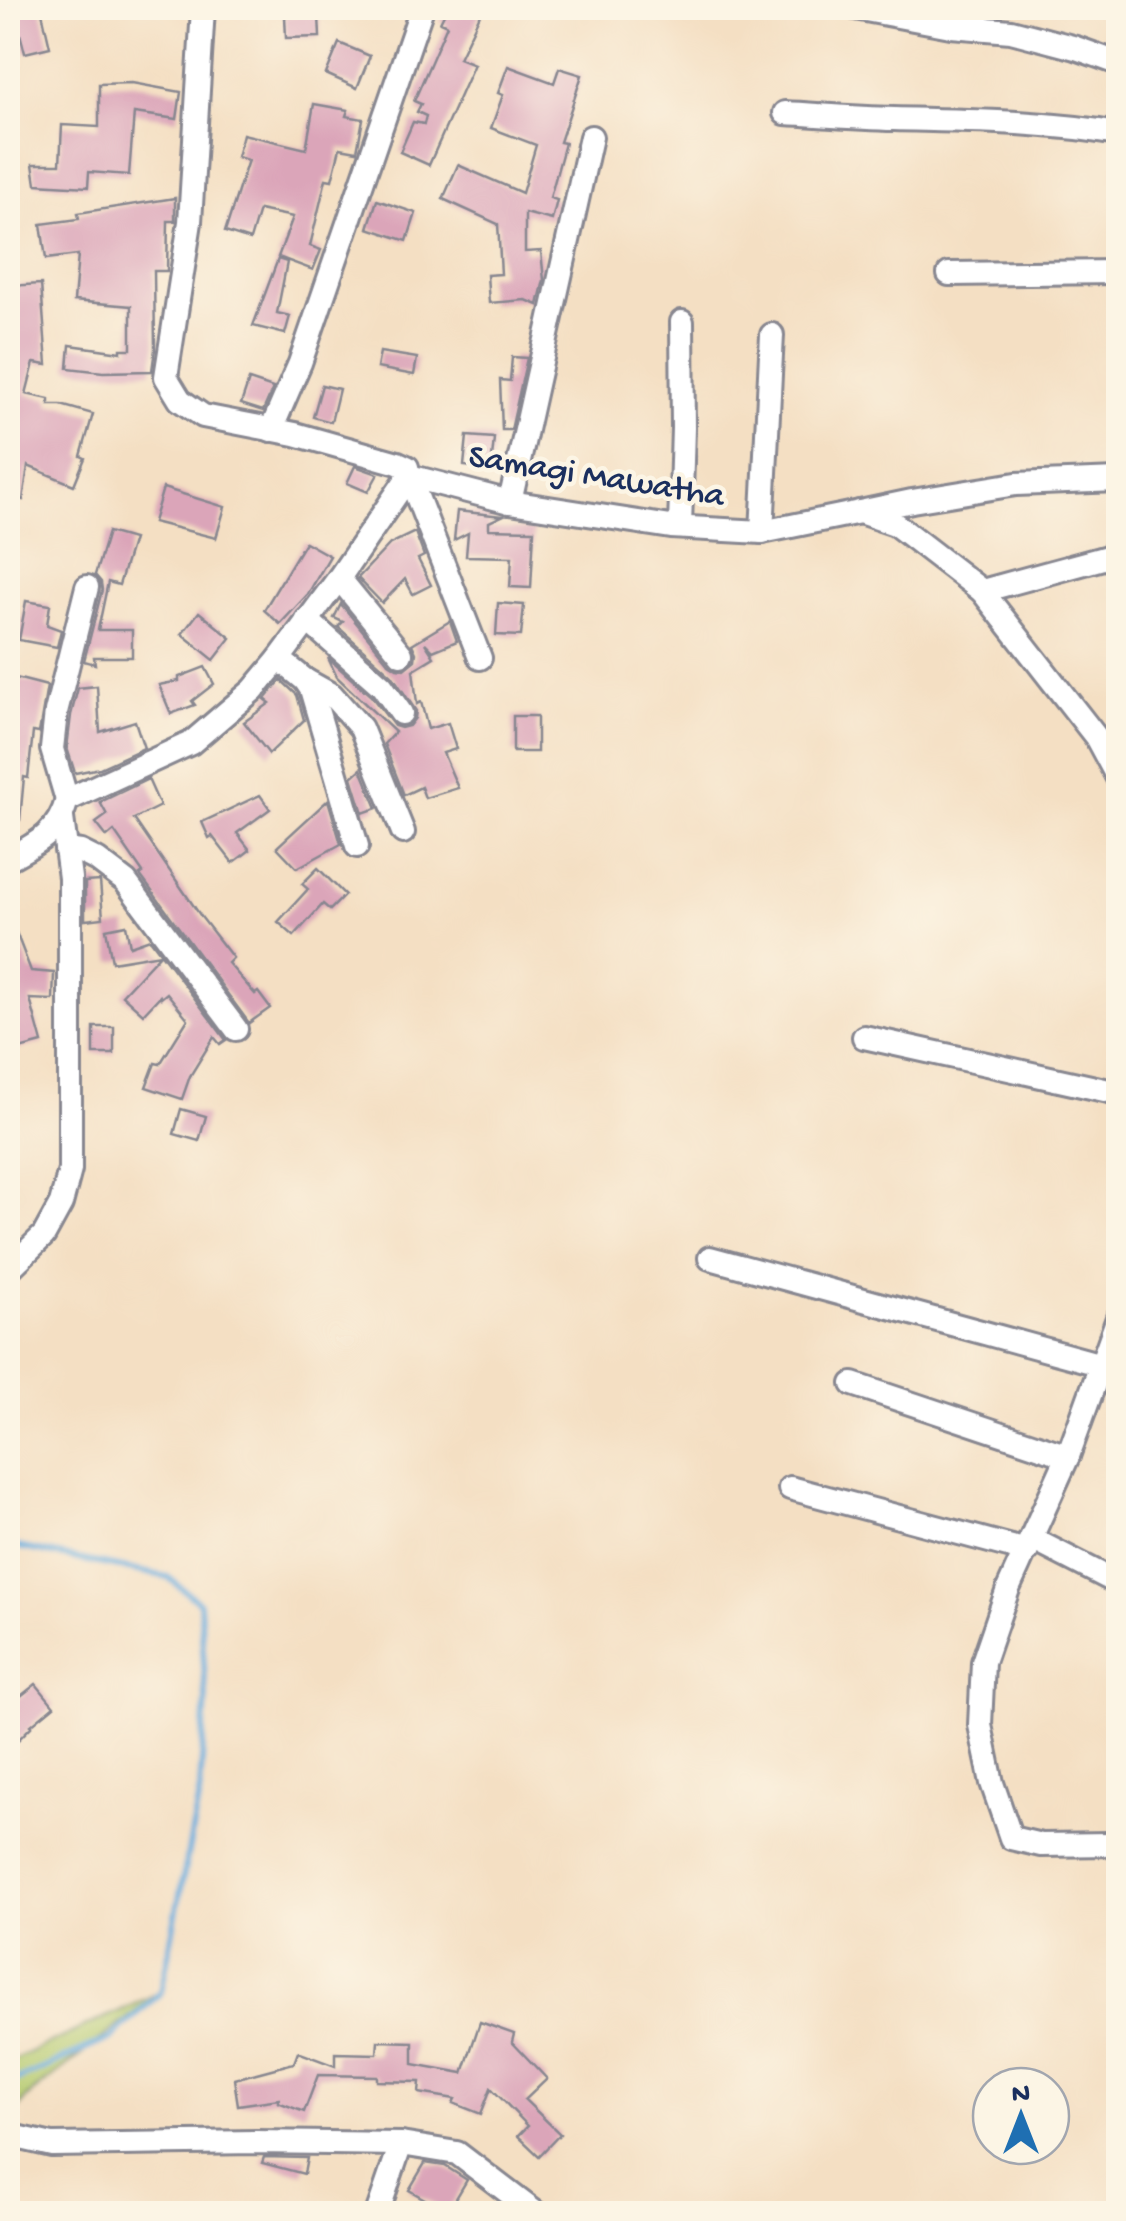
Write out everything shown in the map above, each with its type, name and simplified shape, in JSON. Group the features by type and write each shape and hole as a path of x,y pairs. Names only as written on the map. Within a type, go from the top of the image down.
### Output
{"street":[{"name":"Samagi Mawatha","path":"203,8 190,222 166,377 180,400 203,416 398,463 407,467 410,476 510,502 680,528 762,532 912,500 1016,484 1118,480"},
{"path":"271,430 300,363 422,8"},
{"path":"855,8 951,26 1010,30 1118,62"},
{"path":"785,113 978,120 1118,134"},
{"path":"510,502 591,137"},
{"path":"949,274 1118,272"},
{"path":"680,528 682,322"},
{"path":"762,532 772,335"},
{"path":"8,859 38,842 64,809 191,743 253,690 339,578 410,476"},
{"path":"410,476 480,658"},
{"path":"860,512 895,524 982,591 1096,738 1118,778"},
{"path":"982,591 1118,554"},
{"path":"339,578 402,654"},
{"path":"8,1270 44,1235 61,1204 70,1170 70,878 64,809 52,749 56,712 87,587"},
{"path":"307,620 382,686 401,713"},
{"path":"279,659 305,680 332,694 361,728 402,832"},
{"path":"305,680 311,689 357,846"},
{"path":"66,850 97,860 126,882 236,1029"},
{"path":"864,1037 1118,1093"},
{"path":"710,1258 1102,1365"},
{"path":"1118,1318 1068,1456 1008,1589 983,1662 980,1724 992,1783 1010,1838 1041,1845 1118,1847"},
{"path":"853,1384 1068,1456"},
{"path":"790,1488 1030,1545 1118,1583"},
{"path":"8,2134 52,2145 401,2144 458,2153 538,2214"},
{"path":"377,2214 401,2144"}],"green space":[{"path":"161,1992 26,2098 8,2122 8,2062"}],"building":[{"path":"8,8 41,8 50,47 25,53 18,26 8,28"},
{"path":"447,8 483,8 459,58 474,64 429,165 400,152 413,122 424,124 426,116 417,112 421,104 414,101 447,25 440,22"},
{"path":"319,15 320,37 286,38 285,16"},
{"path":"339,43 370,56 357,88 326,74"},
{"path":"508,66 554,83 559,68 582,75 560,142 565,143 550,198 557,200 552,220 525,213 525,252 541,251 544,280 538,305 526,300 489,303 487,275 501,274 498,224 443,199 458,165 522,193 536,145 491,128"},
{"path":"132,83 181,92 177,119 134,113 129,175 89,172 88,187 36,184 33,164 60,164 62,125 99,127 99,84"},
{"path":"314,104 348,110 346,116 363,119 357,151 340,148 332,180 326,179 310,246 321,250 313,270 278,257 293,217 259,210 250,240 225,232 248,160 237,157 243,134 306,149"},
{"path":"175,198 175,221 168,221 167,271 154,271 152,371 68,368 70,345 121,352 131,349 131,306 74,301 78,255 46,259 41,224 79,219 78,213"},
{"path":"377,200 416,213 407,241 368,228"},
{"path":"278,259 287,262 277,313 290,316 285,334 253,326"},
{"path":"41,284 47,365 34,363 26,394 49,399 49,405 93,414 81,456 85,458 74,485 28,466 23,500 8,497 8,357 18,309 8,309 8,286"},
{"path":"380,352 417,358 414,375 377,368"},
{"path":"512,357 527,358 511,430 502,430 500,380 510,381"},
{"path":"249,380 273,388 263,411 241,404"},
{"path":"322,385 339,389 331,422 313,417"},
{"path":"467,436 494,438 491,469 464,466"},
{"path":"355,466 378,474 368,492 347,483"},
{"path":"163,488 225,507 216,538 153,522"},
{"path":"457,511 502,516 489,522 489,529 534,530 531,588 510,587 512,557 466,556 468,533 454,540"},
{"path":"108,532 133,539 119,585 108,582 98,630 132,630 132,657 94,657 95,664 84,661 102,590 95,575"},
{"path":"415,532 424,556 418,559 431,585 413,594 405,579 382,603 358,578 390,544"},
{"path":"305,542 330,556 308,594 280,624 264,610"},
{"path":"26,601 50,605 47,625 61,630 57,647 19,640"},
{"path":"498,603 524,605 521,636 496,635"},
{"path":"341,604 397,668 404,669 415,660 412,644 450,621 457,641 433,651 425,643 434,657 413,670 417,704 421,702 428,729 448,723 456,749 443,753 458,788 425,798 421,787 404,795 384,744 395,732 337,677 328,658 371,696 394,726 409,726 416,711 392,675 338,627 343,622 334,618"},
{"path":"199,612 231,638 214,660 182,634"},
{"path":"205,667 214,684 192,701 195,705 171,714 159,685 179,681 179,677"},
{"path":"16,678 47,686 39,733 33,732 20,820 8,820 8,737"},
{"path":"281,680 297,695 304,720 269,754 244,722 270,703 265,699"},
{"path":"97,686 100,732 135,721 144,748 100,768 75,773 67,748 71,715 78,688"},
{"path":"513,716 537,716 537,752 513,752"},
{"path":"361,769 377,808 363,813 352,777"},
{"path":"148,779 160,806 134,819 233,958 228,963 270,1008 249,1023 140,875 143,873 114,831 107,837 96,823 107,815 100,802"},
{"path":"260,795 270,809 237,833 250,850 233,863 212,836 209,838 202,822"},
{"path":"328,800 341,844 297,868 277,847"},
{"path":"318,868 345,895 330,910 323,904 294,936 278,922 308,889 302,884"},
{"path":"100,881 103,918 85,920 85,882"},
{"path":"8,914 31,971 54,973 53,1000 30,999 42,1043 8,1052"},
{"path":"126,925 130,946 150,939 226,1040 220,1044 214,1037 190,1076 182,1099 146,1087 155,1063 160,1064 188,1019 167,993 143,1014 122,995 160,954 112,962 106,929"},
{"path":"94,1027 114,1027 114,1054 94,1054"},
{"path":"181,1109 206,1116 199,1141 174,1134"},
{"path":"36,1684 54,1706 8,1750 8,1706"},
{"path":"480,2022 514,2034 512,2042 547,2079 525,2100 560,2134 539,2156 518,2136 528,2126 491,2088 481,2114 453,2103 455,2099 419,2093 420,2082 377,2081 377,2076 318,2075 304,2112 278,2102 279,2099 238,2105 234,2079 294,2063 298,2052 335,2066 335,2053 377,2054 378,2041 413,2042 413,2064 463,2073"},
{"path":"264,2157 307,2158 304,2174 262,2163"},
{"path":"425,2163 445,2166 467,2180 448,2212 409,2190"}],"waterway":[{"path":"8,1545 168,1577 200,1603 206,1698 200,1790 161,1992 111,2038 8,2084"}]}
